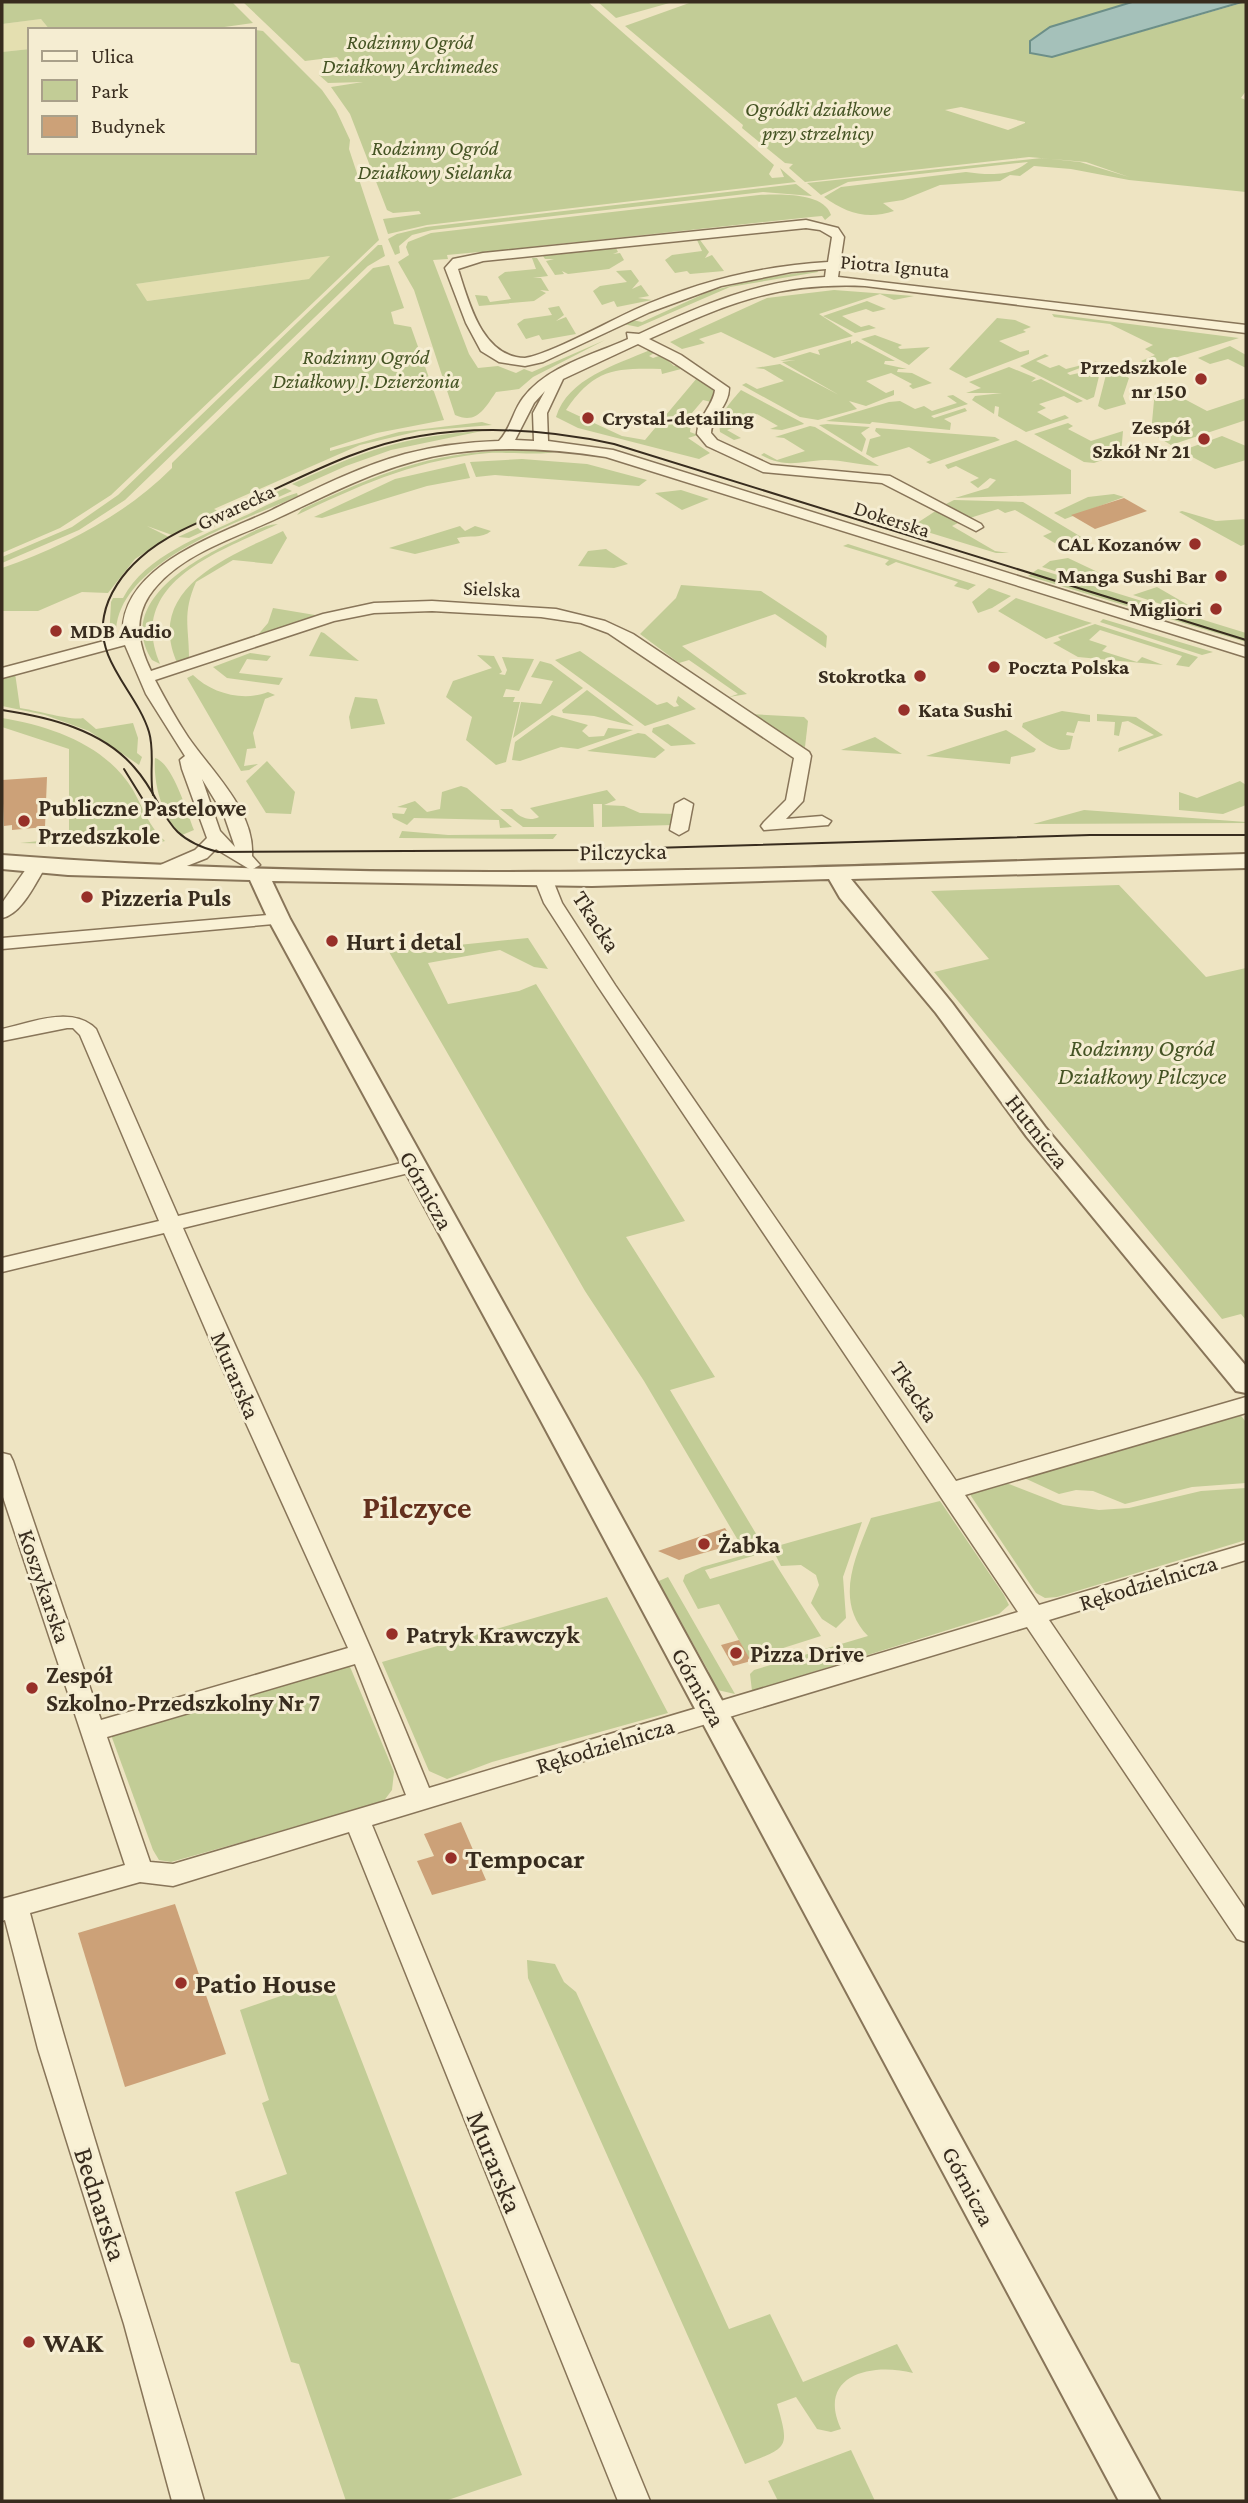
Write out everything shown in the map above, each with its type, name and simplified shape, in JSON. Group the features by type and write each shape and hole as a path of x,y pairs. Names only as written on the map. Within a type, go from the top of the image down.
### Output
{"street":[{"path":"831,281 841,249 840,242 829,229 806,225 483,257 457,262 451,268 485,348 508,360 532,361 686,292 727,278 776,269 834,265"},
{"name":"Piotra Ignuta","path":"503,445 513,434 519,416 532,396 577,367 742,293 784,284 831,281 877,283 1246,329"},
{"path":"607,328 639,339"},
{"name":"Dokerska","path":"639,339 676,358 722,388 722,396 704,426 704,435 712,443 768,469 886,479 976,527"},
{"path":"541,444 539,418 558,379"},
{"name":"Dokerska","path":"521,444 584,449 638,461 1246,652"},
{"name":"Gwarecka","path":"131,639 135,608 149,586 172,566 206,546 374,468 430,453 521,444"},
{"name":"Sielska","path":"147,677 369,609 420,606 554,613 583,618 613,629 803,757 794,800"},
{"path":"2,673 131,639 147,677 184,744 222,797 244,839 243,856"},
{"path":"184,744 216,839 226,849 243,856 258,874"},
{"path":"679,830 684,804"},
{"path":"164,870 201,854 216,839"},
{"name":"Pilczycka","path":"2,863 258,874 544,878 1246,861"},
{"path":"2,913 37,866"},
{"name":"Hutnicza","path":"837,873 848,892 944,1009 1036,1132 1246,1384"},
{"name":"Górnicza","path":"258,874 279,919 1140,2501"},
{"name":"Tkacka","path":"544,878 553,903 606,985 951,1491 1246,1931"},
{"path":"2,944 279,919"},
{"name":"Murarska","path":"2,1035 67,1022 84,1025 256,1421 362,1653 422,1802"},
{"path":"2,1265 414,1166"},
{"path":"951,1491 1246,1405"},
{"name":"Koszykarska","path":"2,1461 140,1871"},
{"name":"Rękodzielnicza","path":"8,1908 140,1871 173,1875 1246,1552"},
{"path":"95,1731 362,1653"},
{"name":"Murarska","path":"357,1821 634,2501"},
{"name":"Bednarska","path":"8,1908 139,2324 188,2501"}],"shaded area":[{"path":"41,19 48,28 28,28 28,49 2,52 2,24"},
{"path":"331,256 310,279 146,301 136,284"}],"green space":[{"path":"2,2 232,2 253,23 217,28 48,28 41,19 2,24"},
{"path":"243,2 588,2 774,165 769,174 772,178 784,177 780,168 796,182 427,225 388,234 383,219 421,214 419,211 393,213 387,210 350,114 331,87 363,82 328,83 319,75 348,71 337,57 305,61"},
{"path":"598,2 673,2 616,18"},
{"name":"Ogródki działkowe przy strzelnicy","path":"692,2 1132,2 1050,27 1052,57 1246,2 1246,91 1241,98 1246,100 1246,192 1129,180 1071,169 1034,166 1020,176 1010,175 1000,181 940,185 903,200 883,203 894,211 884,214 866,215 849,211 824,197 841,187 966,172 1006,173 1028,162 848,182 821,195 807,183 1041,158 1029,157 805,182 789,168 793,164 785,163 742,128 743,125 625,26","holes":["961,107 1025,122 1008,130 945,110","1050,159 1086,162 1129,177 1080,162"]},
{"path":"256,30 263,31 322,90 336,110 350,140 349,149 379,240 111,495 60,528 2,553 2,52 28,49 28,154 256,154","holes":["330,256 309,279 147,301 136,284"]},
{"path":"796,184 812,196 763,192 432,230 412,235 399,246 400,253 395,255 388,239 426,227"},
{"path":"759,195 810,198 827,207 831,215 825,220 822,216 811,217 597,240 599,243 579,245 576,242 484,252 485,255 479,252 447,255 448,259 433,260 469,354 478,368 498,366 516,373 524,369 532,372 605,340 533,377 519,389 496,392 484,409 475,416 463,418 455,415 414,290 398,262 409,255 406,247 408,242 431,233"},
{"path":"697,240 700,240 709,252 705,258 712,255 724,271 675,273 665,260 672,255 702,251"},
{"path":"378,245 382,245 385,256 368,266 125,500 79,530 2,563 2,557 72,527 118,495"},
{"path":"616,248 618,252 613,254 620,253 624,260 609,269 568,274 562,271 564,274 555,275 546,261 554,259 545,259 543,256"},
{"path":"532,258 537,258 548,276 533,278 541,278 549,291 540,290 546,293 534,301 479,306 475,295 487,296 490,302 511,299 498,277 505,272 536,269"},
{"name":"Rodzinny Ogród Działkowy J. Dzierżonia","path":"389,265 404,308 391,312 394,324 411,327 444,420 377,433 330,448 330,451 399,432 482,422 492,425 419,431 360,445 214,509 220,512 172,535 147,526 169,537 135,559 108,593 82,592 38,611 2,611 2,568 49,550 93,527 154,485 172,468 172,463 373,268"},
{"path":"809,268 816,268 818,272 730,287 638,327 623,324 632,320 642,322 708,292 703,289 711,291 757,279 811,271"},
{"path":"631,270 639,281 632,289 641,285 649,296 638,298 652,300 617,307 614,301 602,305 593,291 600,286 627,282 616,271"},
{"path":"834,290 914,296 894,300 880,294 819,314 853,336 774,358 721,332 699,339 705,343 682,349 670,342 767,298"},
{"path":"867,301 886,309 873,312 866,309 842,316 861,327 869,325 876,328 855,333 823,316"},
{"path":"559,306 564,315 556,321 566,317 576,334 542,340 539,335 526,339 517,324 524,319 552,315 548,308"},
{"path":"1052,314 1239,338 1149,366 1141,361 1155,355 1145,349 1153,345 1110,324 1054,317"},
{"path":"997,318 1015,320 1031,327 1023,330 1026,332 999,341 1020,352 1029,350 1029,354 966,378 949,369"},
{"path":"875,335 902,345 898,347 900,349 930,347 909,365 861,339"},
{"path":"851,340 851,344 857,341 895,361 885,361 884,364 907,369 898,369 897,372 912,373 932,383 913,389 909,386 912,384 891,373 866,381 886,393 894,390 894,395 866,406 849,401 857,409 818,420 800,417 742,385 746,383 757,389 784,381 764,369 755,368 780,364 839,395 782,362 796,360 780,361 810,352 820,355 818,350"},
{"path":"1230,346 1246,355 1246,368 1228,359 1210,364 1198,358"},
{"path":"650,350 656,352 649,356 653,358 662,355 681,369 662,374 661,369 630,369 606,374 586,386 566,410 622,436 645,440 697,378 717,389 711,402 703,400 686,420 697,421 697,424 691,424 690,432 698,435 688,438 710,453 699,459 578,428 556,417 571,392 582,383 595,374"},
{"path":"1045,354 1049,356 1036,361 1050,368 1059,365 1066,369 1098,361 1067,373 1070,375 1101,368 1094,397 1087,400 1020,366"},
{"path":"1009,367 1036,378 1031,382 1041,379 1083,401 1077,403 1064,396 1039,404 1046,408 1037,412 1051,420 1065,415 1069,418 1026,432 998,416 999,407 995,406 994,414 972,400 975,396 1002,393 966,393 981,388 969,382"},
{"path":"1108,367 1129,378 1123,396 1126,404 1105,410 1098,406"},
{"path":"741,390 804,424 782,430 770,429 778,426 757,414 730,423 735,427 727,430 741,438 734,440 720,432 720,426 726,409"},
{"path":"1155,390 1167,395 1173,393 1207,411 1246,398 1246,420 1171,445 1151,433"},
{"path":"953,395 968,404 931,416 934,418 965,408 967,411 944,419 951,423 950,430 872,422 826,421 889,402 900,401 915,409 924,406 932,411 957,403 947,396"},
{"path":"1068,423 1073,426 1068,429 1091,441 1123,431 1121,454 1113,454 1096,445 1093,447 1108,458 1094,463 1084,462 1034,434"},
{"path":"819,425 870,427 861,433 866,439 862,452"},
{"path":"810,426 879,466 825,460 786,463 761,455 764,453 777,460 805,451 784,438 775,437"},
{"path":"876,428 995,437 1000,440 930,464 926,462 931,460 909,447 873,458 866,454 870,439 881,436 875,431"},
{"path":"482,431 391,450 299,487 292,484 340,462 384,447 429,437"},
{"path":"1222,436 1246,446 1246,460 1215,469 1181,451"},
{"path":"1016,440 1071,470 1071,494 955,498 988,488 996,480 990,478 978,488 970,482 979,478 956,466 948,469 945,465"},
{"path":"521,450 557,451 535,454 489,453 438,461 390,475 297,515 302,509 331,496 408,466 460,454"},
{"path":"522,459 587,464 647,480 639,486 495,475 476,477 470,462"},
{"path":"465,463 470,478 427,486 322,518 314,517 395,479"},
{"path":"285,488 292,491 189,538 178,537"},
{"path":"681,490 709,499 682,510 655,493"},
{"path":"297,493 298,496 216,531 159,565 137,585 122,608 116,634 109,640 113,598 123,598 133,583 160,559 192,540"},
{"path":"1114,494 1124,497 1065,519 1054,513 1088,497"},
{"path":"954,500 1023,502 1083,538 1058,545 1043,536 1052,532 1015,510 1005,513 998,509 970,518 946,504"},
{"path":"934,512 942,512 960,522 952,526 995,551 1009,553 996,553 911,527"},
{"path":"1179,512 1216,521 1246,519 1246,544 1241,546"},
{"path":"278,524 206,559 184,573 167,591 156,611 153,636 160,664 152,660 143,640 144,621 151,603 163,587 179,573 215,550 260,528"},
{"path":"460,526 465,531 475,526 491,531 479,536 457,538 460,543 415,554 389,548"},
{"path":"283,531 287,538 272,564 233,560 196,582 187,620 189,657 178,665 170,638 172,616 181,596 196,579 216,565"},
{"path":"848,544 976,585 968,590 954,586 958,582 896,562 888,566 885,564 889,560 843,546"},
{"path":"606,549 628,564 614,568 578,566 588,551"},
{"path":"1068,558 1104,575 1087,581 1042,567 1050,561"},
{"path":"1038,569 1246,633 1246,642 1028,576"},
{"path":"681,585 761,591 823,632 827,636 826,648 775,614 682,646 747,694 729,697 738,694 689,660 679,663 640,634 676,598"},
{"path":"1157,587 1195,609 1182,611 1133,595"},
{"path":"989,588 1011,596 978,613 972,602"},
{"path":"1016,598 1092,623 1046,639 998,611"},
{"path":"273,608 318,616 256,637 268,623"},
{"path":"1103,619 1213,652 1202,655 1100,622"},
{"path":"1095,624 1198,657 1189,667 1176,665 1182,656 1100,630 1089,640 1107,646 1102,651 1137,662 1142,657 1163,665 1078,657 1053,643 1061,640 1058,637"},
{"path":"321,632 324,633 359,661 309,656"},
{"path":"580,651 657,705 667,702 674,707 679,706 676,702 678,696 696,709 645,726 555,660"},
{"path":"250,653 271,656 267,661 247,659 239,673 283,678 279,685 227,678 213,667"},
{"path":"477,655 494,656 502,672 499,674 505,675 507,670 502,657 534,659 519,691 506,689 503,697 515,697 513,702 520,702 506,762 496,765 466,740 472,717 446,697 453,681 492,668"},
{"path":"540,661 551,664 583,688 513,738 521,702 541,704 553,681 531,677"},
{"path":"15,673 20,708 62,717 83,718 96,729 133,723 138,738 137,753 142,757 139,765 89,731 45,715 2,706 2,677"},
{"path":"193,675 209,687 228,694 248,696 268,692 275,695 265,699 253,733 256,748 247,749 244,766 258,764 249,770 241,771 187,678"},
{"path":"587,690 634,726 594,716 563,713 562,710"},
{"path":"355,697 377,699 385,724 351,729 349,717"},
{"path":"1062,711 1090,715 1090,722 1078,721 1074,733 1067,732 1066,735 1073,736 1070,749 1051,747 1022,727 1023,723"},
{"path":"749,714 804,717 808,721 805,747 798,745"},
{"path":"1097,714 1136,717 1163,735 1118,752 1119,748 1154,735 1128,721 1122,722 1119,736 1114,735 1115,722 1097,721"},
{"path":"552,715 588,725 582,731 589,737 604,736 608,728 633,730 578,749 561,747 520,761 512,760 515,742"},
{"path":"2,718 58,732 76,740 108,761 122,774 150,823 165,841 148,846 20,843 69,838 69,749 2,727"},
{"path":"668,724 696,744 671,746 652,732 653,728"},
{"path":"1006,730 1036,749 1034,752 1011,757 1010,764 926,756"},
{"path":"638,733 645,734 665,750 655,758 587,751"},
{"path":"875,737 902,754 841,750"},
{"path":"155,758 162,762 173,778 194,830 182,835 164,810 157,789"},
{"path":"267,761 295,792 291,814 266,813 246,781"},
{"path":"1240,781 1246,785 1246,805 1223,814 1179,810 1179,792 1197,798"},
{"path":"461,786 467,788 512,827 500,828 499,820 414,818 407,825 393,818 392,813 404,814 407,808 397,807 415,801 427,812 440,809 442,792"},
{"path":"607,790 616,800 604,805 624,806 640,813 676,814 673,825 602,827 602,804 593,804 594,827 523,827 500,809 512,809 524,818 532,819 539,817 530,808"},
{"path":"1084,810 1246,822 1246,823 1033,824"},
{"path":"402,831 448,835 557,834 553,839 399,838"},
{"name":"Rodzinny Ogród Działkowy Pilczyce","path":"1119,885 1206,977 1246,968 1246,1320 1241,1314 1222,1319 934,972 989,959 931,891"},
{"path":"528,938 548,969 534,967 500,950 428,963 448,1004 519,991 536,984 685,1221 626,1237 715,1377 670,1390 758,1537 739,1542 644,1381 585,1291 389,952"},
{"path":"1238,1412 1246,1422 1246,1483 1192,1487 1125,1504 1093,1491 1076,1490 1059,1494 1020,1476"},
{"path":"1001,1481 1063,1505 1099,1510 1129,1508 1201,1491 1246,1488 1246,1540 1057,1597 1045,1598 1036,1593 969,1493"},
{"path":"940,1501 1009,1605 999,1614 752,1691 750,1674 754,1670 868,1636 858,1623 850,1594 854,1564 871,1518"},
{"path":"862,1522 843,1577 846,1618 836,1628 822,1619 811,1603 819,1585 816,1575 801,1565 781,1566 773,1550 705,1570 710,1579 773,1560 821,1636 777,1650 779,1654 751,1662 719,1604 698,1609 683,1581 685,1575 702,1567"},
{"path":"668,1577 735,1694 713,1689 705,1676 709,1672 673,1608 666,1607 652,1584"},
{"path":"607,1597 668,1713 492,1762 447,1779 429,1771 382,1662"},
{"path":"348,1662 394,1772 392,1790 383,1802 171,1862 159,1860 111,1735"},
{"path":"527,1960 555,1964 564,1982 576,1992 729,2329 770,2314 803,2382 897,2344 913,2373 881,2370 852,2377 842,2385 836,2396 835,2411 841,2429 831,2432 817,2429 796,2397 777,2404 784,2430 782,2444 770,2454 745,2464 528,1978"},
{"path":"330,1979 522,2475 445,2501 346,2501 299,2364 291,2362 235,2192 287,2174 262,2103 269,2100 240,2010"},
{"path":"851,2450 875,2501 778,2501 768,2481"}],"water":[{"path":"1132,2 1242,2 1052,57 1030,53 1030,41 1050,27"}],"building":[{"path":"1124,498 1147,511 1095,529 1071,515"},
{"path":"47,777 45,827 12,830 12,825 4,826 2,780"},
{"name":"Żabka","path":"725,1528 735,1544 679,1560 658,1551"},
{"name":"Pizza Drive","path":"739,1640 751,1661 733,1666 721,1645"},
{"name":"Tempocar","path":"461,1822 486,1880 432,1895 417,1861 434,1856 424,1834"},
{"name":"Patio House","path":"175,1904 226,2054 125,2087 78,1933"}],"tram line":[{"path":"153,794 149,732 111,662 103,632 106,608 122,577 152,548 191,526 353,455 420,436 493,430 542,432 614,444 1246,640"},
{"path":"2,710 56,721 106,743 134,767 153,794"},
{"path":"124,769 150,811"},
{"path":"153,794 174,828 184,837 218,852 583,850 1090,835 1246,835"}],"place":[{"name":"Przedszkole nr 150","path":"1201,379"},
{"name":"Crystal-detailing","path":"588,418"},
{"name":"Zespół Szkół Nr 21","path":"1204,439"},
{"name":"CAL Kozanów","path":"1195,544"},
{"name":"Manga Sushi Bar","path":"1221,576"},
{"name":"Migliori","path":"1216,609"},
{"name":"MDB Audio","path":"56,631"},
{"name":"Poczta Polska","path":"994,667"},
{"name":"Stokrotka","path":"920,676"},
{"name":"Kata Sushi","path":"904,710"},
{"name":"Publiczne Pastelowe Przedszkole","path":"24,821"},
{"name":"Pizzeria Puls","path":"87,897"},
{"name":"Hurt i detal","path":"332,941"},
{"name":"Żabka","path":"704,1544"},
{"name":"Patryk Krawczyk","path":"392,1634"},
{"name":"Pizza Drive","path":"736,1653"},
{"name":"Zespół Szkolno-Przedszkolny Nr 7","path":"32,1688"},
{"name":"Tempocar","path":"451,1858"},
{"name":"Patio House","path":"181,1983"},
{"name":"WAK","path":"29,2342"}],"district":[{"name":"Pilczyce","path":"417,1507"}],"park label":[{"name":"Rodzinny Ogród Działkowy Archimedes","path":"410,54"},
{"name":"Rodzinny Ogród Działkowy Sielanka","path":"435,160"}]}
